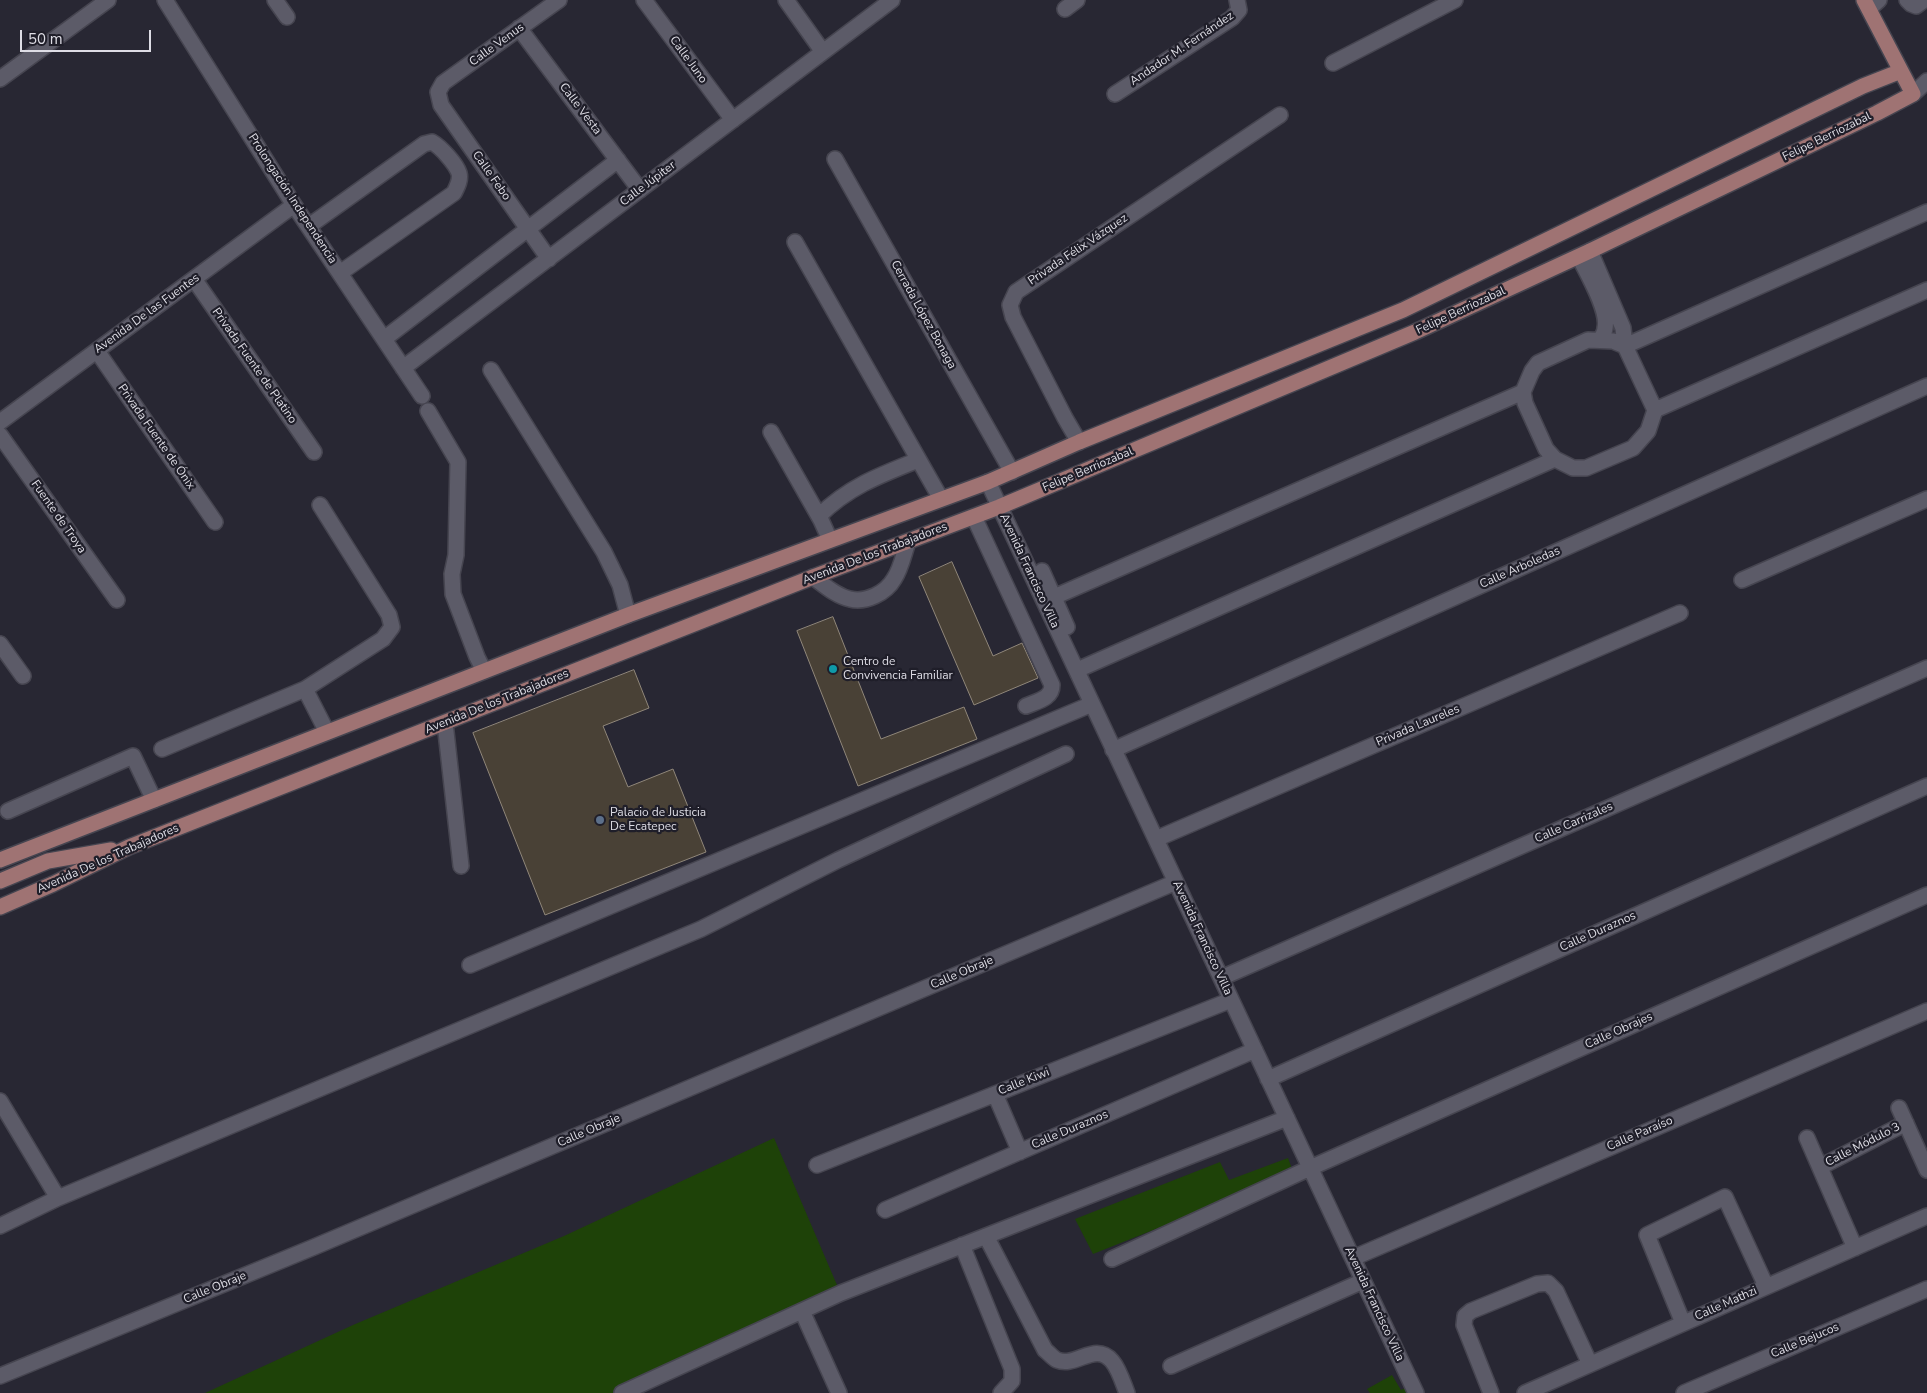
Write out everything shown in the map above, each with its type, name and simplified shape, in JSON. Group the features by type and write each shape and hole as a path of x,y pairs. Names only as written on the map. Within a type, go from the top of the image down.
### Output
{"main road":[{"path":"1870,3 1913,94"},
{"name":"Felipe Berriozabal","path":"988,482 1080,442 1403,310 1863,86 1901,71"},
{"name":"Felipe Berriozabal","path":"999,507 1415,332 1584,254 1913,94"},
{"path":"0,860 628,614 988,482"},
{"name":"Avenida De los Trabajadores","path":"0,907 129,847 813,578 999,507"},
{"path":"0,881 48,861 129,847"}],"street":[{"path":"0,78 108,0"},
{"name":"Prolongación Independencia","path":"165,0 294,205 422,396"},
{"path":"275,0 287,17"},
{"name":"Calle Venus","path":"438,92 443,83 558,0"},
{"name":"Calle Juno","path":"644,0 732,120"},
{"path":"786,0 823,52"},
{"name":"Calle Júpiter","path":"403,368 892,0"},
{"name":"Andador M. Fernández","path":"1115,94 1232,18 1239,10 1236,0"},
{"path":"1333,63 1455,0"},
{"path":"1907,0 1916,6 1924,0"},
{"name":"Calle Vesta","path":"520,28 640,190"},
{"path":"1913,94 1927,81"},
{"name":"Calle Febo","path":"438,92 441,105 549,259"},
{"name":"Privada Félix Vázquez","path":"1080,442 1065,418 1013,317 1010,305 1016,292 1280,115"},
{"path":"309,226 424,144 432,142 441,147 459,174 458,184 454,193 340,273"},
{"name":"Cerrada López Bonaga","path":"835,159 1012,472"},
{"path":"384,339 618,160"},
{"name":"Avenida De las Fuentes","path":"0,422 294,205"},
{"path":"1584,254 1623,328 1625,346 1655,410 1648,431 1633,448 1586,468 1573,468 1554,459 1546,449 1526,402 1523,392 1532,371 1538,363 1588,340 1602,339 1625,346 1927,212"},
{"path":"795,242 941,499"},
{"path":"1584,254 1605,317 1606,326 1602,339"},
{"name":"Privada Fuente de Platino","path":"194,279 314,452"},
{"path":"1655,410 1927,290"},
{"name":"Privada Fuente de Ónix","path":"97,351 215,522"},
{"path":"491,370 604,552 620,585 628,614"},
{"name":"Calle Arboledas","path":"1114,750 1927,386"},
{"path":"1054,596 1523,392"},
{"path":"428,411 458,462 456,555 452,574 453,594 476,657 484,671"},
{"path":"771,432 819,516 830,540"},
{"name":"Fuente de Troya","path":"0,435 117,600"},
{"path":"1084,667 1554,459"},
{"path":"819,516 835,500 861,484 918,460"},
{"name":"Avenida Francisco Villa","path":"988,482 1094,699 1114,750 1416,1393"},
{"path":"1742,580 1927,499"},
{"path":"162,749 305,690 383,640 392,627 389,615 320,505"},
{"path":"974,517 1052,685 1050,696 1026,706"},
{"path":"813,578 835,593 851,600 868,598 882,593 894,579 908,542"},
{"path":"470,965 1094,699 1084,667 1042,571"},
{"name":"Privada Laureles","path":"1156,839 1680,612"},
{"path":"0,644 23,676"},
{"name":"Calle Carrizales","path":"1221,978 1927,668"},
{"path":"305,690 327,732"},
{"path":"445,723 461,866"},
{"path":"0,1226 58,1198 701,929 838,860 1066,754"},
{"path":"8,812 133,756 154,800"},
{"name":"Calle Duraznos","path":"1268,1078 1927,786"},
{"name":"Calle Obraje","path":"0,1376 314,1247 1176,882"},
{"name":"Calle Obrajes","path":"1112,1259 1310,1168 1927,895"},
{"name":"Calle Kiwi","path":"817,1165 1231,1000"},
{"name":"Calle Paraíso","path":"1353,1258 1927,1011"},
{"name":"Calle Duraznos","path":"885,1210 1255,1050"},
{"path":"995,1094 1020,1152"},
{"path":"0,1101 58,1198"},
{"name":"Calle Módulo 3","path":"1900,1108 1927,1170"},
{"path":"622,1393 841,1293 1287,1118"},
{"name":"Calle Módulo 3","path":"1820,1167 1906,1123"},
{"name":"Calle Módulo 3","path":"1807,1138 1855,1248"},
{"path":"1682,1323 1647,1236 1725,1198 1766,1286"},
{"name":"Calle Mathzi","path":"1525,1393 1927,1216"},
{"path":"986,1236 1045,1350 1057,1360 1071,1362 1093,1353 1105,1355 1113,1362 1127,1393"},
{"path":"962,1245 1012,1369 1012,1381 1001,1393"},
{"path":"1170,1366 1363,1281"},
{"path":"1491,1393 1464,1325 1465,1316 1537,1284 1548,1283 1556,1291 1590,1364"},
{"name":"Calle Bejucos","path":"1684,1393 1927,1288"},
{"path":"802,1311 839,1393"}],"green space":[{"path":"774,1138 843,1299 631,1393 205,1393 353,1325 564,1236"},
{"path":"1288,1158 1294,1174 1093,1254 1075,1219 1220,1162 1229,1180"},
{"path":"1392,1375 1401,1390 1413,1384 1417,1393 1370,1393 1367,1389"}],"building":[{"name":"Centro de Convivencia Familiar","path":"952,562 993,656 1022,643 1038,678 974,705 919,577"},
{"name":"Centro de Convivencia Familiar","path":"833,617 881,739 964,707 977,739 858,786 797,631"},
{"name":"Palacio de Justicia De Ecatepec","path":"634,670 649,708 603,726 628,787 673,769 706,852 545,915 473,733"}],"place":[{"name":"Centro de Convivencia Familiar","path":"833,669"},
{"name":"Palacio de Justicia De Ecatepec","path":"600,820"}]}
